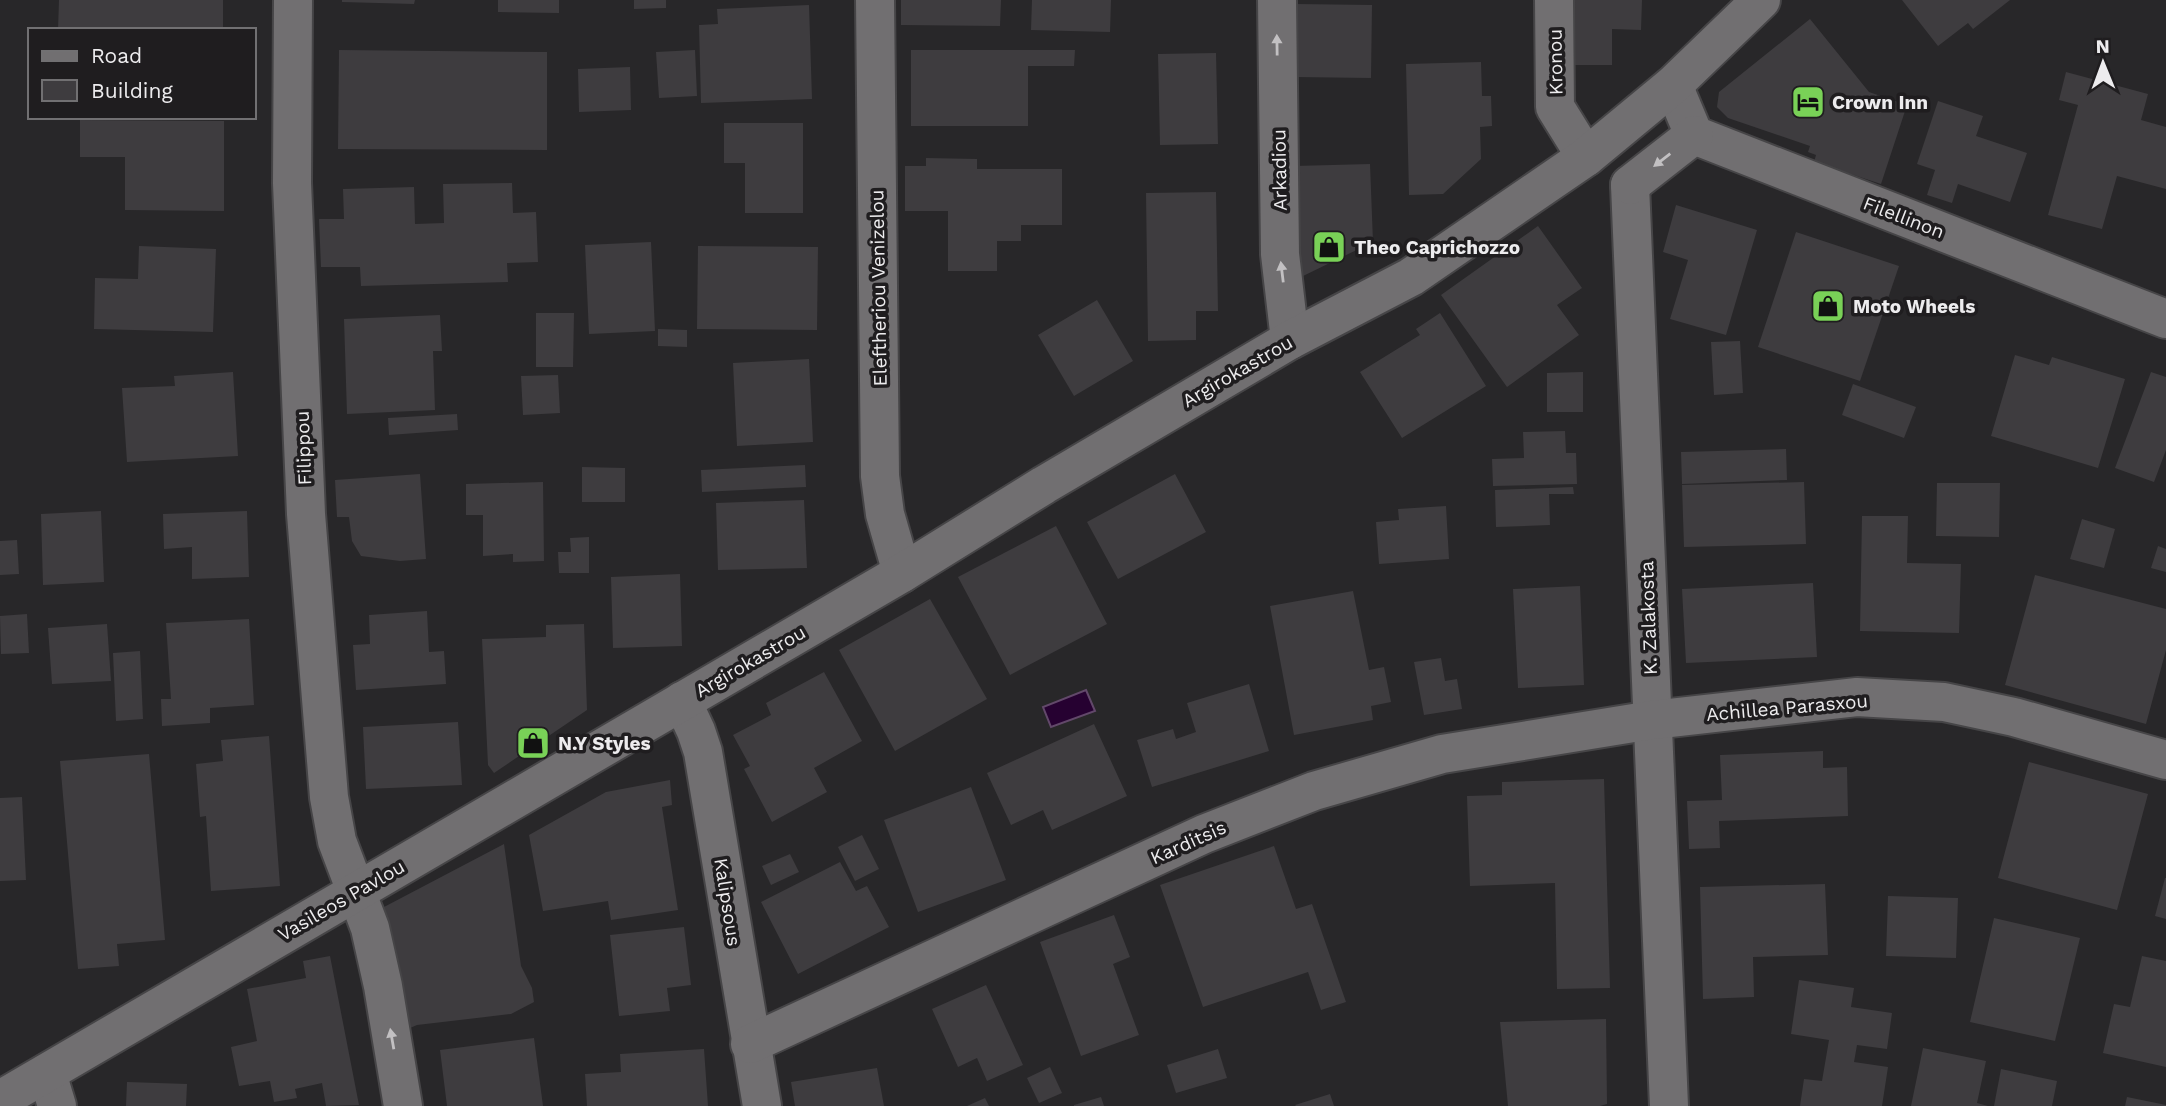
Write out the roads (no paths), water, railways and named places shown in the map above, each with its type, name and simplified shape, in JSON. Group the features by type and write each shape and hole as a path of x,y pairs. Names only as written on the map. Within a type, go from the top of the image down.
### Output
{"street":[{"name":"Filippou","path":"293,0 292,183 306,514 329,797 337,841 370,928 383,986 403,1106"},
{"name":"Eleftheriou Venizelou","path":"875,0 880,476 885,514 902,573"},
{"name":"Arkadiou","path":"1277,0 1280,254 1290,340"},
{"name":"Kronou","path":"1554,0 1555,107 1583,159"},
{"name":"Argirokastrou","path":"682,701 902,573 1044,485 1290,340 1411,277 1583,159 1673,85 1761,0"},
{"path":"1583,159 1630,185 1694,135 1673,85"},
{"name":"Filellinon","path":"1694,135 2166,319"},
{"name":"K. Zalakosta","path":"1630,185 1669,1106"},
{"name":"Achillea Parasxou","path":"1652,720 1857,697 1944,702 2014,717 2166,760"},
{"name":"Vasileos Pavlou","path":"0,1100 52,1090 355,891 682,701"},
{"name":"Kalipsous","path":"682,701 703,752 762,1106"},
{"name":"Karditsis","path":"750,1044 1204,834 1314,790 1442,754 1652,720"}],"place":[{"name":"Crown Inn","path":"1808,102"},
{"name":"Theo Caprichozzo","path":"1329,247"},
{"name":"Moto Wheels","path":"1828,306"},
{"name":"N.Y Styles","path":"533,743"}]}
